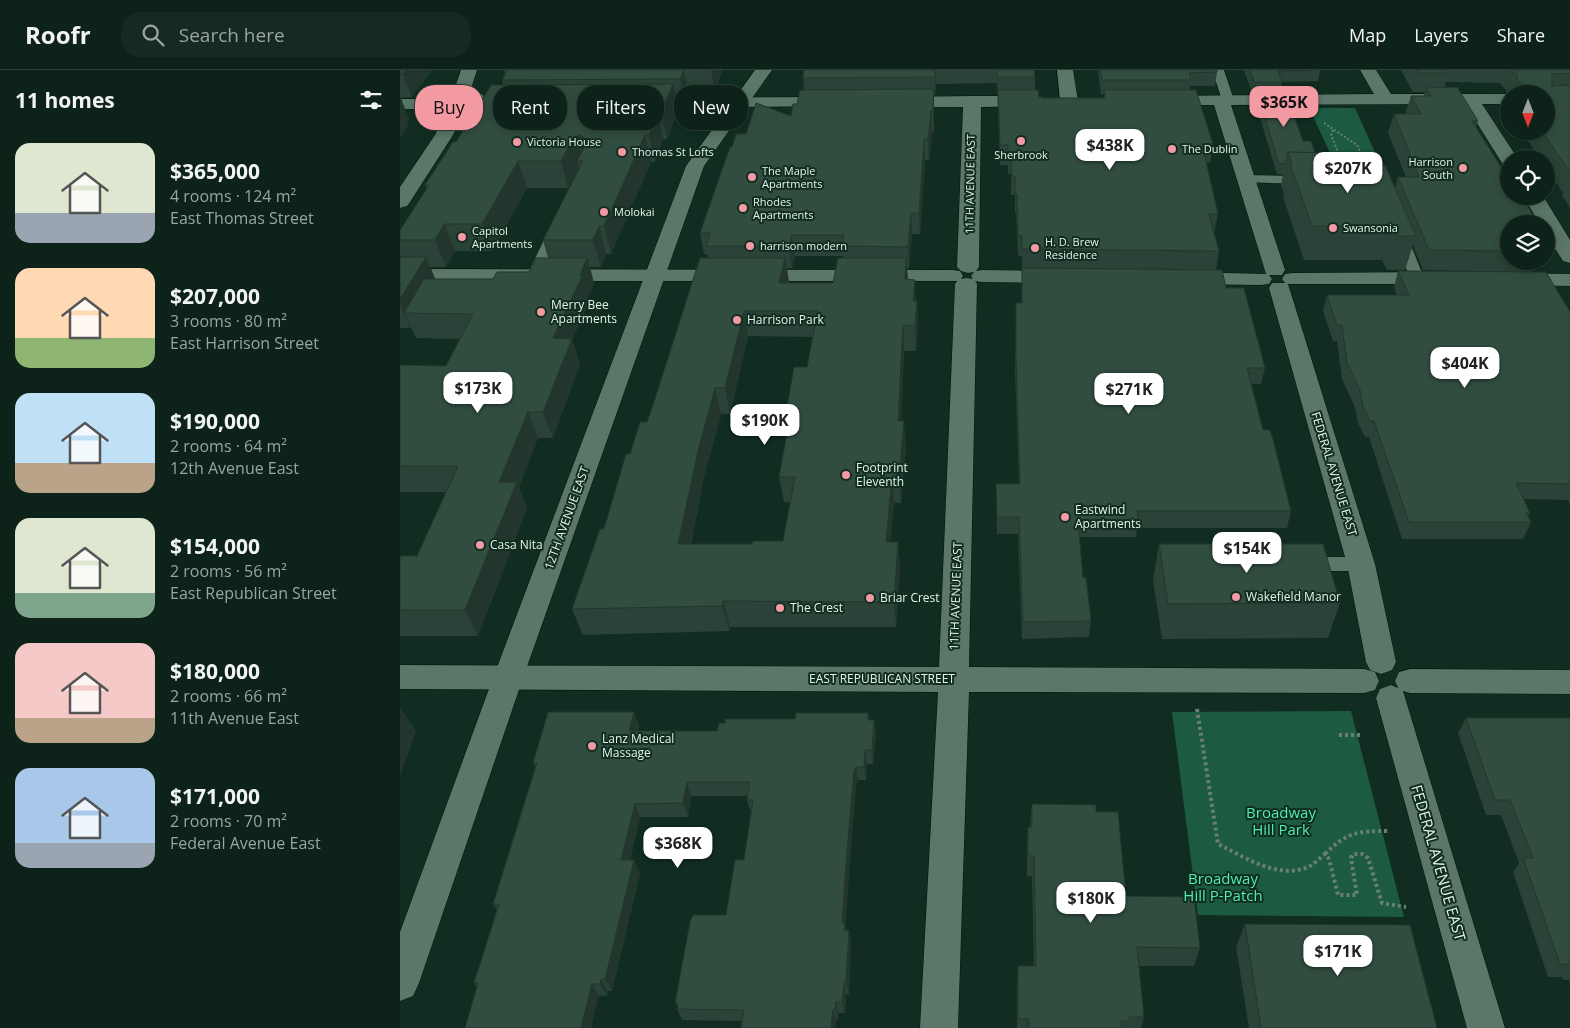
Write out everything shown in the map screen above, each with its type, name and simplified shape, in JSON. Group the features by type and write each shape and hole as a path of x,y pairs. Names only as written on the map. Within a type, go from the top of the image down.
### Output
{"street":[{"path":"462,85 469,70"},
{"name":"12TH AVENUE EAST","path":"748,92 764,70"},
{"path":"886,102 1077,101 1065,70"},
{"path":"1368,70 1385,99"},
{"path":"1470,99 1503,150"},
{"path":"1142,101 1500,99"},
{"name":"FEDERAL AVENUE EAST","path":"1224,100 1361,564 1387,680 1486,1028"},
{"name":"11TH AVENUE EAST","path":"939,1028 954,679 972,101"},
{"path":"748,103 848,102"},
{"path":"400,104 415,104"},
{"path":"403,192 444,135 445,130"},
{"name":"12TH AVENUE EAST","path":"400,983 508,678 657,275 695,166 721,130"},
{"path":"1538,205 1570,257"},
{"path":"400,275 1083,277"},
{"path":"1172,278 1456,278"},
{"path":"1494,279 1570,280"},
{"name":"EAST REPUBLICAN STREET","path":"400,677 1570,682"}],"lane":[{"path":"1218,70 1224,100"},
{"path":"1246,179 1320,181"},
{"path":"534,275 565,211"},
{"path":"1396,225 1417,278"},
{"path":"1288,564 1361,564"}],"path":[{"path":"1323,119 1333,130 1357,145 1361,154 1357,160 1341,159"},
{"path":"1333,130 1331,135 1343,165"},
{"path":"1197,707 1218,844 1273,869 1298,870 1310,865 1326,854 1346,834 1354,831 1388,831"},
{"path":"1339,735 1363,735"},
{"path":"1326,854 1338,895 1357,895 1350,858 1353,854 1362,854 1368,858 1382,903 1406,907"}],"green space":[{"path":"1309,108 1355,108 1383,170 1338,170"},
{"name":"Broadway Hill Park","path":"1351,711 1404,917 1198,915 1172,712"}],"building":[{"path":"400,70 406,70 403,74 400,74"},
{"path":"507,70 684,70 680,79 502,80"},
{"path":"804,70 935,70 935,77 803,78"},
{"path":"997,70 1034,70 1035,77 997,77"},
{"path":"1100,70 1217,70 1217,72 1189,73 1191,80 1102,80"},
{"path":"1250,70 1314,70 1278,71 1282,82 1254,82"},
{"path":"1417,70 1447,70 1449,73 1418,73"},
{"path":"1511,70 1570,70 1570,73 1552,74 1552,85 1521,85 1517,79 1517,74"},
{"path":"673,84 664,106 664,85 577,85 577,130 651,130 649,135 645,135 604,226 599,226 593,240 543,240 583,161 577,161 588,140 579,135 572,140 561,161 518,161 482,224 444,224 435,240 400,240 400,230 429,185 425,185 453,142 456,142 463,130 483,130 483,98 491,85"},
{"path":"1570,85 1570,172 1548,140 1555,140 1555,86"},
{"path":"1457,87 1478,121 1472,121 1500,165 1500,205 1527,205 1533,215 1500,215 1500,251 1429,250 1398,177 1419,177 1394,114 1421,114 1411,96 1431,96 1426,88"},
{"path":"934,89 933,111 931,111 928,139 924,139 919,213 911,213 908,247 842,246 844,235 792,235 789,246 706,246 710,233 700,233 736,134 746,134 756,103 791,116 793,104 797,104 800,90"},
{"path":"998,90 1038,90 1039,98 1105,98 1104,90 1196,90 1213,144 1202,144 1218,214 1209,214 1219,251 1022,249 1022,236 1018,236 1017,194 1015,194 1015,176 1012,176 1011,155 1008,155 1008,145 1000,145"},
{"path":"1287,97 1303,141 1311,141 1315,153 1288,152 1285,164 1279,164 1259,98"},
{"path":"1288,152 1329,153 1333,164 1385,165 1416,236 1397,236 1392,226 1312,226 1290,164 1292,164"},
{"path":"400,257 426,257 400,299"},
{"path":"536,258 587,258 580,275 582,277 553,338 572,339 543,412 528,412 499,482 517,482 465,610 400,610 400,556 417,556 458,466 400,466 400,365 446,366 473,314 404,313 424,279 493,279 497,272 529,272"},
{"path":"700,258 785,258 779,283 833,283 838,258 906,258 905,279 915,280 913,301 917,301 915,326 903,325 898,421 904,421 899,477 892,477 886,542 898,542 894,602 723,601 722,606 572,609 600,529 604,529 626,454 630,454 640,422 647,422","holes":["744,311 818,311 807,367 794,367 787,407 789,407 788,412 791,412 779,477 795,477 783,541 753,541 752,544 678,544 698,451 715,388 725,388"]},
{"path":"1022,268 1222,270 1226,288 1244,288 1265,368 1247,368 1263,430 1270,430 1273,439 1291,511 1137,511 1138,520 1078,520 1083,578 1086,577 1091,621 1023,622 1019,517 997,517 996,484 1020,484 1016,303 1022,303"},
{"path":"1398,271 1546,272 1570,312 1570,484 1516,483 1530,513 1526,513 1531,522 1409,522 1374,421 1370,421 1363,407 1360,390 1347,363 1342,325 1337,325 1327,295 1409,295"},
{"path":"1159,544 1323,544 1340,603 1168,604"},
{"path":"548,712 634,712 629,731 717,731 719,723 725,723 725,719 795,719 796,713 868,713 868,720 874,720 872,750 865,750 864,767 856,767 854,771 846,863 842,923 845,923 844,930 849,930 846,982 844,982 842,1002 836,1002 835,1009 833,1009 831,1028 741,1028 744,1010 677,1009 678,1003 675,1003 690,922 693,915 726,915 735,860 744,860 753,800 747,800 750,782 687,782 683,803 635,804 621,860 634,860 605,979 601,979 600,984 592,984 581,1028 465,1028 478,983 474,983 499,904 493,904 537,763 533,763"},
{"path":"1466,718 1570,718 1570,964 1560,964 1523,858 1533,858 1510,800 1495,800"},
{"path":"1032,804 1096,805 1096,812 1118,812 1126,896 1194,897 1200,948 1137,947 1144,1017 1129,1017 1130,1021 1121,1021 1121,1028 1029,1028 1029,1019 1018,1019 1018,966 1036,966 1034,856 1028,856 1028,827 1032,827"},
{"path":"1245,924 1410,925 1437,1028 1261,1028"}],"place":[{"name":"Sherbrook","path":"1021,141"},
{"name":"Victoria House","path":"517,142"},
{"name":"The Dublin","path":"1172,149"},
{"name":"Thomas St Lofts","path":"622,152"},
{"name":"Harrison South","path":"1463,168"},
{"name":"The Maple Apartments","path":"752,177"},
{"name":"Rhodes Apartments","path":"743,208"},
{"name":"Molokai","path":"604,212"},
{"name":"Swansonia","path":"1333,228"},
{"name":"Capitol Apartments","path":"462,237"},
{"name":"harrison modern","path":"750,246"},
{"name":"H. D. Brew Residence","path":"1035,248"},
{"name":"Merry Bee Apartments","path":"541,312"},
{"name":"Harrison Park","path":"737,320"},
{"name":"Footprint Eleventh","path":"846,475"},
{"name":"Eastwind Apartments","path":"1065,517"},
{"name":"Casa Nita","path":"480,545"},
{"name":"Wakefield Manor","path":"1236,597"},
{"name":"Briar Crest","path":"870,598"},
{"name":"The Crest","path":"780,608"},
{"name":"Lanz Medical Massage","path":"592,746"}],"park label":[{"name":"Broadway Hill P-Patch","path":"1223,888"}]}
